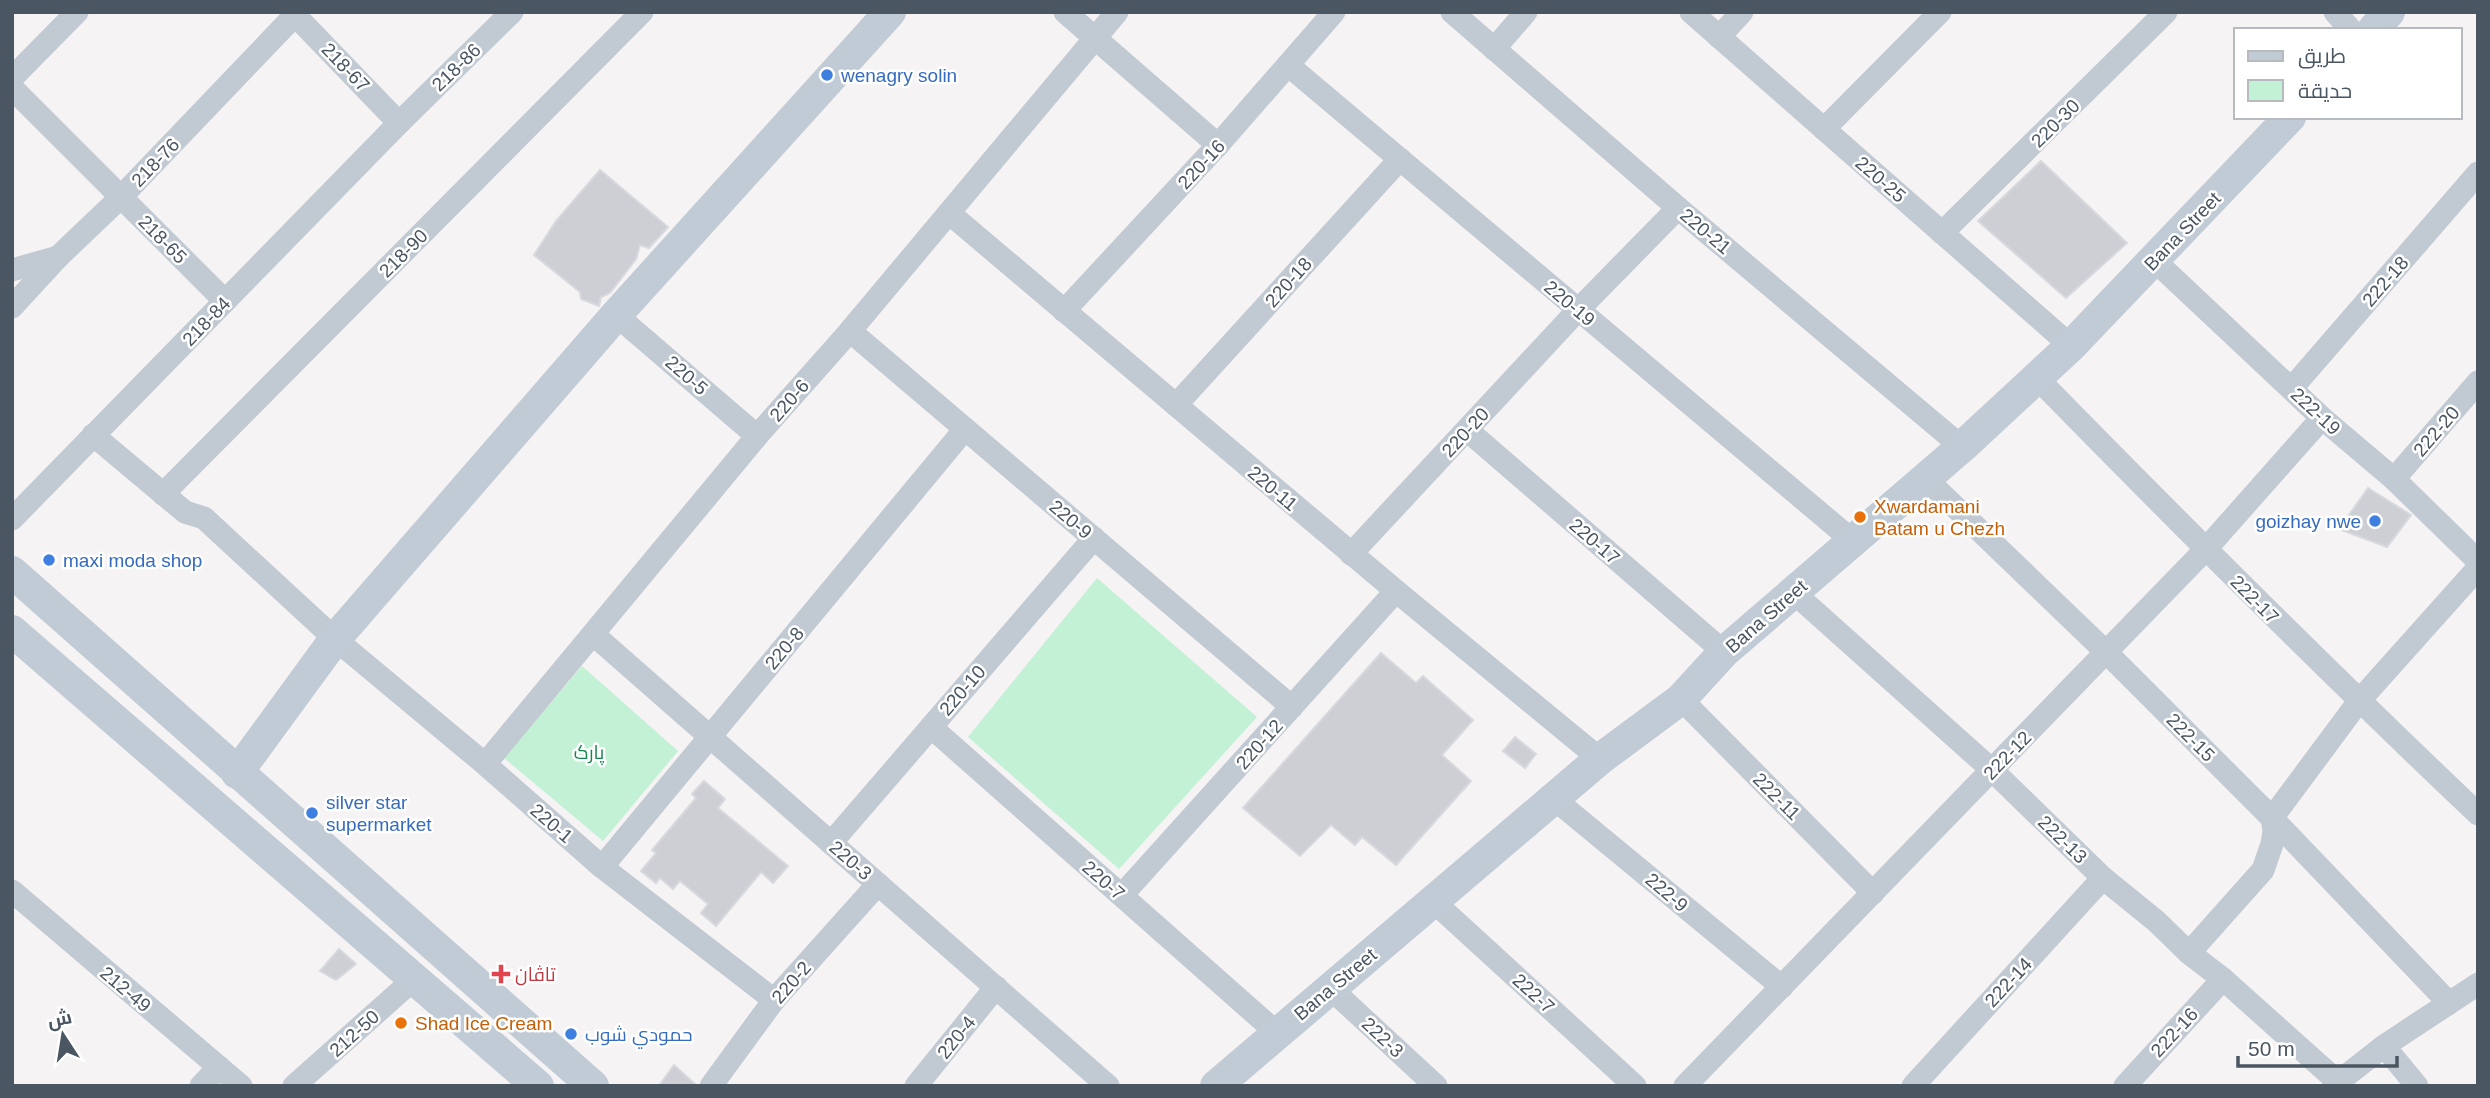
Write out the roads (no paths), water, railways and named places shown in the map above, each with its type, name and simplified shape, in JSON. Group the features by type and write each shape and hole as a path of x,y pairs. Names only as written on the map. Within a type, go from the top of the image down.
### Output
{"street":[{"path":"12,78 77,12"},
{"name":"218-86","path":"399,122 512,12"},
{"name":"218-90","path":"163,494 642,12"},
{"path":"237,773 335,639 616,315 890,12"},
{"path":"1065,12 1219,145"},
{"name":"220-6","path":"485,764 757,436 850,331 1117,12"},
{"name":"220-16","path":"1064,311 1219,145 1334,12"},
{"name":"220-21","path":"1452,12 1678,208 1962,447"},
{"path":"1494,49 1526,12"},
{"name":"220-25","path":"1691,12 2071,346"},
{"path":"1719,37 1742,12"},
{"path":"1824,129 1940,12"},
{"name":"220-30","path":"1942,233 2166,12"},
{"path":"2335,12 2349,28"},
{"path":"2375,28 2389,12"},
{"name":"218-67","path":"295,13 399,122"},
{"name":"218-76","path":"12,307 58,257 121,198 295,13"},
{"name":"220-19","path":"1288,65 1853,541"},
{"name":"218-65","path":"12,88 225,302"},
{"name":"Bana Street","path":"1216,1086 1553,798 1681,699 1724,652 1962,447 2071,346 2288,119"},
{"name":"218-84","path":"12,519 399,122"},
{"name":"220-18","path":"1175,405 1400,159"},
{"name":"222-18","path":"2292,388 2478,173"},
{"name":"220-20","path":"1352,554 1578,310 1678,208"},
{"name":"220-11","path":"949,213 1396,591 1600,759"},
{"path":"12,270 58,257"},
{"name":"222-19","path":"2154,260 2322,418 2394,479 2478,561"},
{"name":"220-5","path":"616,315 757,436"},
{"name":"220-9","path":"850,331 1292,707"},
{"name":"222-17","path":"2037,379 2358,701 2478,814"},
{"name":"222-20","path":"2394,479 2478,382"},
{"name":"222-12","path":"1685,1086 2205,550 2322,418"},
{"name":"220-8","path":"602,867 965,429"},
{"name":"220-17","path":"1467,430 1724,652"},
{"name":"220-1","path":"93,436 185,512 204,518 335,639 485,764 602,867 774,1000"},
{"name":"222-15","path":"1925,478 2106,652 2272,818 2449,1003"},
{"name":"220-10","path":"831,843 1094,538"},
{"path":"2189,953 2263,870 2272,844 2272,818 2358,701 2478,568"},
{"path":"12,572 593,1086"},
{"name":"220-12","path":"1122,895 1396,591"},
{"name":"222-13","path":"1793,592 1992,770 2103,878 2223,979 2335,1084"},
{"path":"12,631 538,1086"},
{"name":"220-3","path":"594,635 1108,1086"},
{"name":"222-11","path":"1681,699 1873,893"},
{"name":"220-7","path":"931,727 1277,1033"},
{"name":"222-9","path":"1553,798 1782,987"},
{"name":"222-14","path":"1913,1086 2103,878"},
{"name":"220-2","path":"711,1086 774,1000 878,884"},
{"name":"212-49","path":"12,891 241,1086"},
{"name":"222-7","path":"1433,901 1635,1086"},
{"name":"212-50","path":"295,1086 413,979"},
{"name":"222-16","path":"2124,1086 2223,979"},
{"path":"2335,1084 2384,1046 2478,984"},
{"name":"220-4","path":"916,1086 996,987"},
{"name":"222-3","path":"1330,988 1436,1086"},
{"path":"2384,1046 2417,1086"},
{"path":"201,1086 219,1067"}],"place":[{"name":"wenagry solin","path":"827,75"},
{"name":"Xwardamani Batam u Chezh","path":"1860,517"},
{"name":"goizhay nwe","path":"2375,521"},
{"name":"maxi moda shop","path":"49,560"},
{"name":"silver star supermarket","path":"312,813"},
{"name":"تاڤان","path":"501,974"},
{"name":"Shad Ice Cream","path":"401,1023"},
{"name":"حمودي شوب","path":"571,1034"}],"park label":[{"name":"پارک","path":"589,752"}]}
